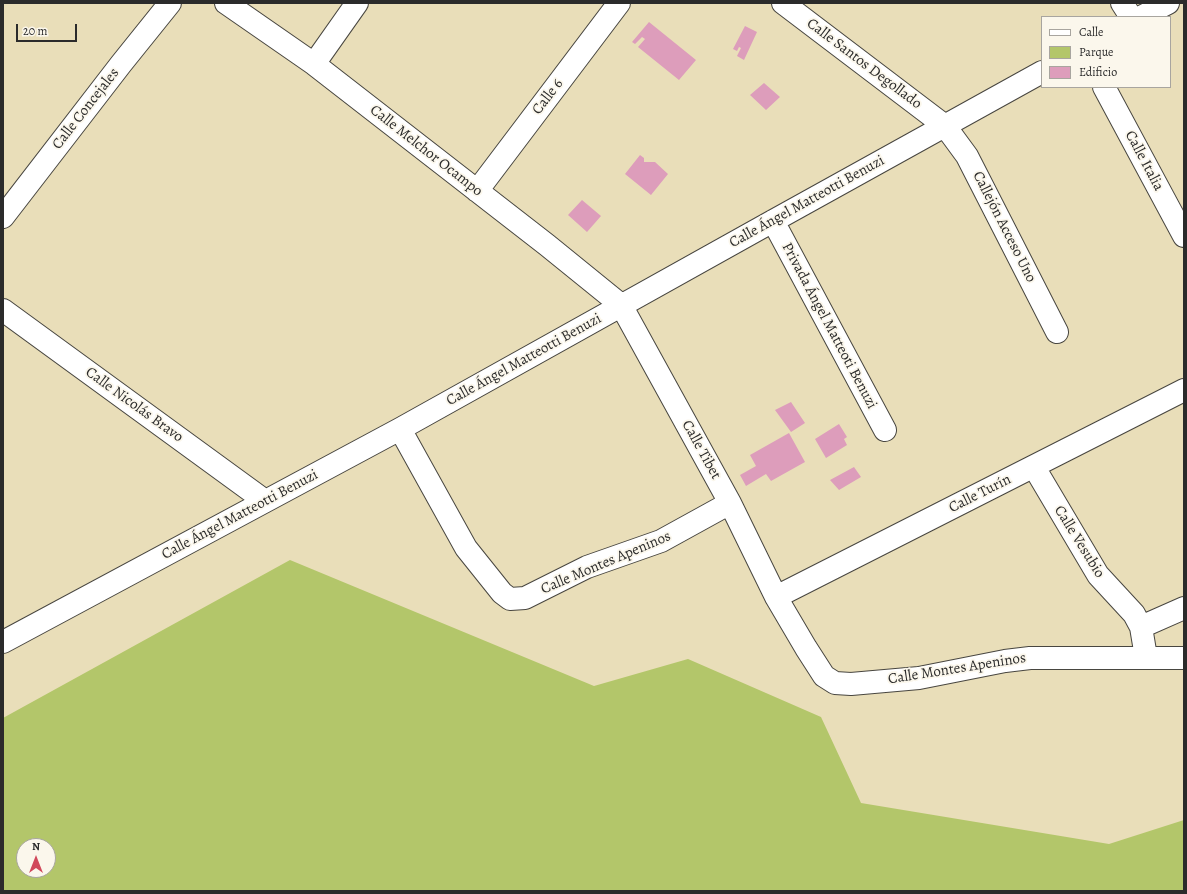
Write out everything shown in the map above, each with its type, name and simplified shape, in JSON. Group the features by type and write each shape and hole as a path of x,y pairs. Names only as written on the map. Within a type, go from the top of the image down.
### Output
{"street":[{"name":"Calle Concejales","path":"3,217 170,3"},
{"name":"Calle Melchor Ocampo","path":"226,3 314,64 547,245 621,305"},
{"path":"314,64 357,3"},
{"name":"Calle 6","path":"477,191 619,3"},
{"name":"Calle Santos Degollado","path":"783,3 945,126"},
{"path":"1122,3 1130,16"},
{"path":"1143,16 1168,3"},
{"name":"Calle Ángel Matteotti Benuzi","path":"3,642 400,429 1041,73"},
{"name":"Calle Italia","path":"1105,88 1178,211 1184,236"},
{"name":"Callejón Acceso Uno","path":"945,126 967,156 1057,332"},
{"name":"Privada Ángel Matteoti Benuzi","path":"773,221 885,430"},
{"name":"Calle Tibet","path":"621,305 730,503 776,597"},
{"name":"Calle Nicolás Bravo","path":"3,310 265,501"},
{"name":"Calle Turín","path":"776,597 1183,393"},
{"name":"Calle Montes Apeninos","path":"400,429 466,548 502,593 510,599 525,598 587,567 661,541 730,503"},
{"name":"Calle Vesubio","path":"1034,467 1098,576 1134,614 1141,626 1146,657"},
{"name":"Calle Montes Apeninos","path":"776,597 824,676 836,683 851,684 919,678 1005,661 1030,658 1184,658"},
{"path":"1141,626 1184,608"}],"green space":[{"path":"290,560 594,686 688,659 821,717 861,803 1109,844 1184,820 1184,891 3,891 3,718"}],"building":[{"path":"649,22 696,60 679,80 638,47 645,39 642,37 635,44 632,42"},
{"path":"745,26 757,32 744,60 737,56 741,48 739,47 737,51 733,49"},
{"path":"764,83 780,97 766,110 750,95"},
{"path":"640,155 644,158 644,162 655,162 668,174 651,195 625,174"},
{"path":"582,200 601,216 587,232 568,215"},
{"path":"791,402 805,423 791,432 775,410"},
{"path":"839,424 847,437 844,439 847,445 826,458 815,439"},
{"path":"789,433 805,462 771,481 766,474 746,486 740,475 756,466 750,455"},
{"path":"854,467 861,477 839,490 830,480"}]}
